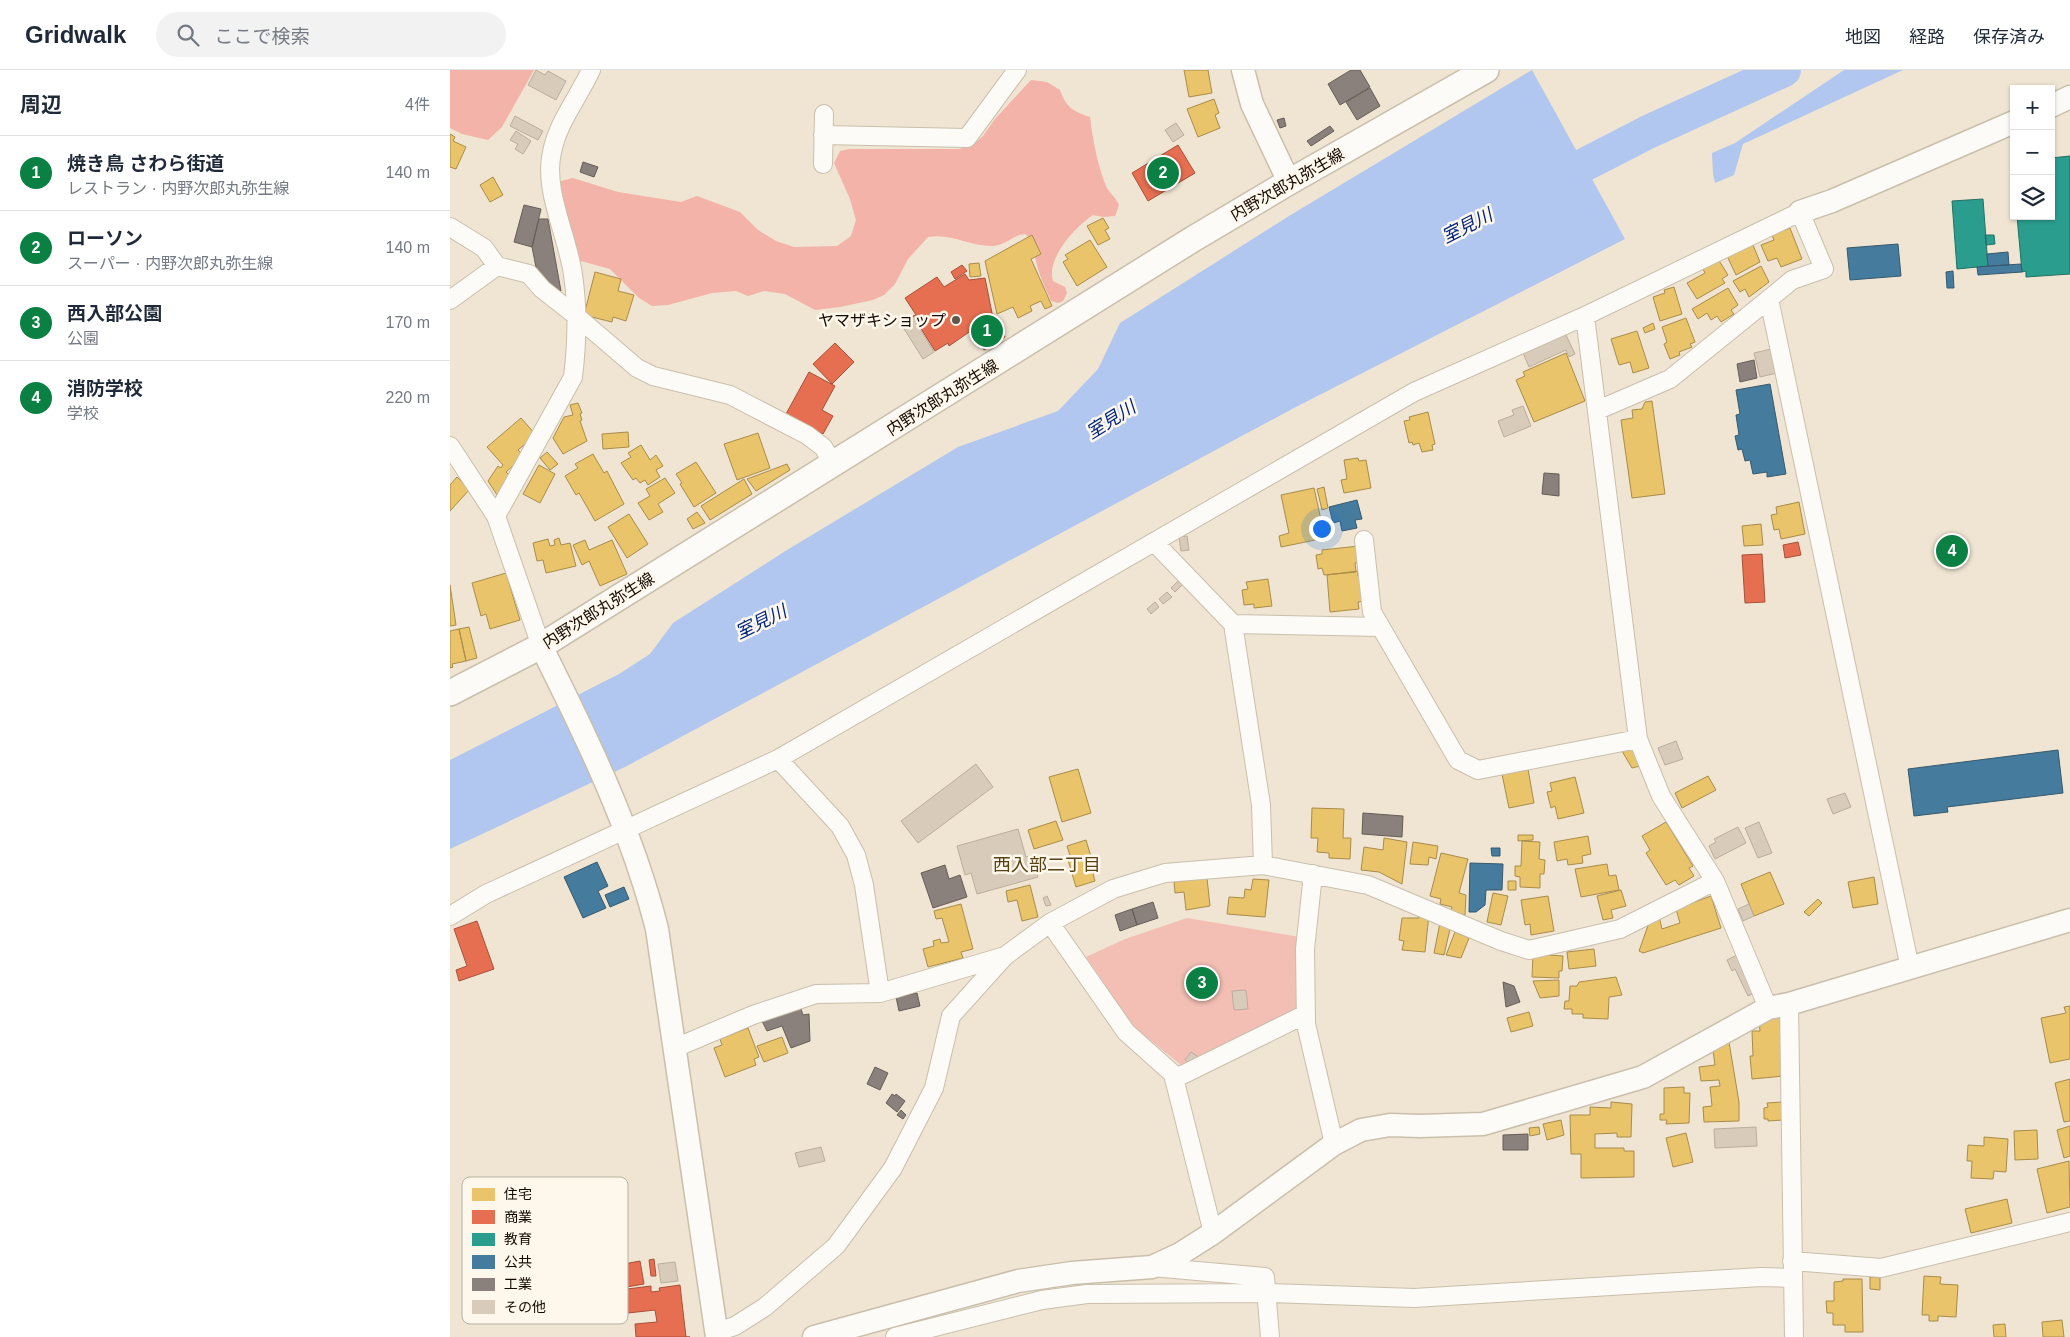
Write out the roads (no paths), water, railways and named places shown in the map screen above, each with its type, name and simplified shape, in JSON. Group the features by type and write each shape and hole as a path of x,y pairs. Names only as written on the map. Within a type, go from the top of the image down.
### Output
{"main road":[{"name":"内野次郎丸弥生線","path":"450,693 540,646 1193,239 1288,182 1486,70"}],"street":[{"path":"496,516 573,377 576,353 573,274 550,176 552,152 562,122 591,70"},
{"path":"823,135 966,138 1017,70"},
{"path":"1243,70 1252,104 1288,182"},
{"path":"2055,104 2070,98"},
{"path":"823,164 824,114"},
{"path":"450,916 486,894 622,820 778,759 1414,392 1586,316 1800,212 1832,201 2010,124"},
{"path":"1598,410 1670,379 1792,280 1824,269 1800,212"},
{"path":"450,227 484,248 497,266 529,274 542,289 637,368 653,376 730,395 807,435 823,447 834,464"},
{"path":"450,300 497,266"},
{"path":"1769,300 1910,968"},
{"path":"1586,316 1638,739 1661,796 1715,881 1778,1006 1793,1278 1794,1337"},
{"path":"450,446 496,516 540,646 622,820 649,898 657,928 716,1335 766,1307 836,1246 893,1168 925,1106 934,1088 951,1016 1005,956 1050,923 1113,889 1165,873 1263,865 1368,885 1501,941 1529,950 1620,929 1715,881"},
{"path":"1364,540 1372,612 1458,760 1478,770 1638,739"},
{"path":"1154,542 1233,624 1261,805 1263,865"},
{"path":"1233,624 1379,627"},
{"path":"778,759 840,826 856,855 864,885 880,993"},
{"path":"1313,874 1305,949 1306,1024 1334,1144"},
{"path":"1152,1267 1180,1254 1334,1144 1362,1130 1390,1125 1483,1124 1643,1077 1778,1006 2070,920"},
{"path":"1050,923 1126,1032 1173,1074 1213,1232"},
{"path":"675,1048 753,1015 816,994 880,993 1005,956"},
{"path":"1174,1079 1306,1014"},
{"path":"1792,1260 1881,1268 2070,1222"},
{"path":"814,1337 1018,1281 1072,1273 1152,1267 1265,1277 1270,1337"},
{"path":"895,1337 1042,1300 1087,1294 1267,1293 1414,1298 1761,1277 1793,1278"}],"water":[{"path":"1532,70 1625,239 1294,408 625,767 450,849 450,760 619,674 650,654 673,623 787,550 958,447 1058,411 1098,369 1120,323 1289,216"},
{"path":"1844,70 1903,70 1743,144 1734,175 1715,183 1712,153 1735,143"}],"waterway":[{"name":"室見川","path":"1543,186 1648,132 1784,70"}],"place":[{"name":"ローソン","path":"1163,173"},
{"name":"ヤマザキショップ","path":"956,320"},
{"name":"焼き鳥 さわら街道","path":"987,331"},
{"name":"消防学校","path":"1952,551"},
{"name":"西入部公園","path":"1202,983"}],"district":[{"name":"西入部二丁目","path":"1047,865"}]}
